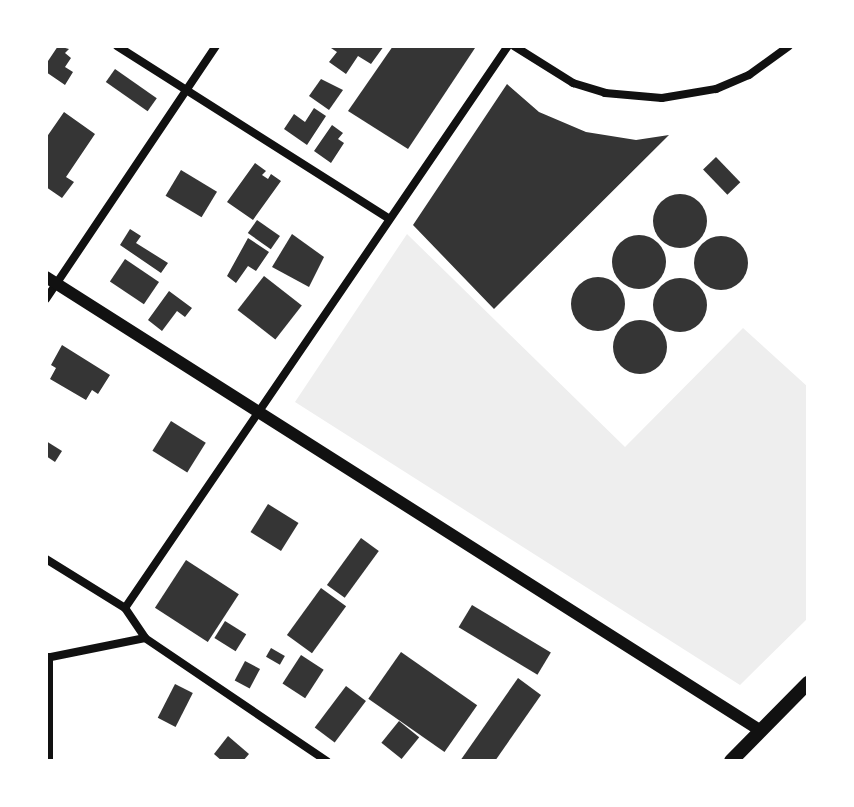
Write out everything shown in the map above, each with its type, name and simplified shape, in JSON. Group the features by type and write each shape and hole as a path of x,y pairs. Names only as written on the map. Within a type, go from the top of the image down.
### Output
{"main road":[{"path":"51,280 761,731"},
{"path":"731,761 808,683"}],"street":[{"path":"117,46 388,218"},
{"path":"46,299 51,280 216,46"},
{"path":"125,608 259,414 388,218 511,46 573,83 605,93 662,98 716,89 749,75 789,46"},
{"path":"46,559 125,608 145,638 327,761"},
{"path":"49,761 48,657 145,638"}],"shaded area":[{"path":"407,234 625,447 743,328 808,387 808,618 740,685 295,402"}],"building":[{"path":"58,46 69,49 65,53 71,58 65,67 73,72 65,85 46,72 46,64"},
{"path":"328,46 384,46 371,64 358,56 346,74 329,62 337,52"},
{"path":"393,46 475,48 408,149 348,111"},
{"path":"115,69 157,98 148,111 106,82"},
{"path":"321,79 343,90 329,110 309,96"},
{"path":"507,84 539,112 586,132 636,140 669,135 494,309 413,225"},
{"path":"314,108 326,116 307,145 284,129 294,114 305,122"},
{"path":"64,112 95,134 66,177 74,182 62,198 46,187 46,138"},
{"path":"332,125 343,133 338,139 344,143 331,163 314,151"},
{"path":"716,157 740,182 727,195 703,170"},
{"path":"255,163 266,171 262,175 268,179 271,174 281,181 253,220 227,202"},
{"path":"181,170 217,192 202,217 166,196"},
{"path":"680,194 699,202 707,221 699,240 680,248 661,240 653,221 661,202"},
{"path":"257,220 280,236 271,249 248,233"},
{"path":"130,229 141,236 136,243 168,263 161,273 120,245"},
{"path":"292,234 324,257 309,287 272,267"},
{"path":"639,235 658,243 666,262 658,281 639,289 620,281 612,262 620,243"},
{"path":"721,236 740,244 748,263 740,282 721,290 702,282 694,263 702,244"},
{"path":"248,238 269,252 256,271 248,266 236,283 227,276"},
{"path":"125,259 159,282 144,304 110,281"},
{"path":"264,276 302,306 275,339 238,310"},
{"path":"598,277 617,285 625,304 617,323 598,331 579,323 571,304 579,285"},
{"path":"680,278 699,286 707,305 699,324 680,332 661,324 653,305 661,286"},
{"path":"169,291 192,308 185,317 177,311 162,331 148,320"},
{"path":"640,320 659,328 667,347 659,366 640,374 621,366 613,347 621,328"},
{"path":"62,345 110,375 98,394 92,390 86,400 50,379 56,368 51,365"},
{"path":"171,421 206,443 187,472 152,451"},
{"path":"46,441 62,451 55,462 46,456"},
{"path":"268,504 299,523 281,551 251,532"},
{"path":"361,538 379,551 345,598 327,585"},
{"path":"186,560 239,594 208,642 155,608"},
{"path":"321,588 346,606 312,653 287,635"},
{"path":"472,605 551,652 537,675 459,627"},
{"path":"225,621 246,634 236,651 214,638"},
{"path":"271,648 285,656 280,665 266,657"},
{"path":"401,652 477,705 444,752 368,699"},
{"path":"301,655 324,670 305,698 282,684"},
{"path":"245,661 260,669 250,688 235,680"},
{"path":"518,678 541,695 495,761 460,761"},
{"path":"175,684 193,693 176,727 158,718"},
{"path":"346,686 366,701 335,743 315,728"},
{"path":"399,721 419,737 402,759 381,743"},
{"path":"228,736 249,754 243,761 222,761 214,754"}]}
